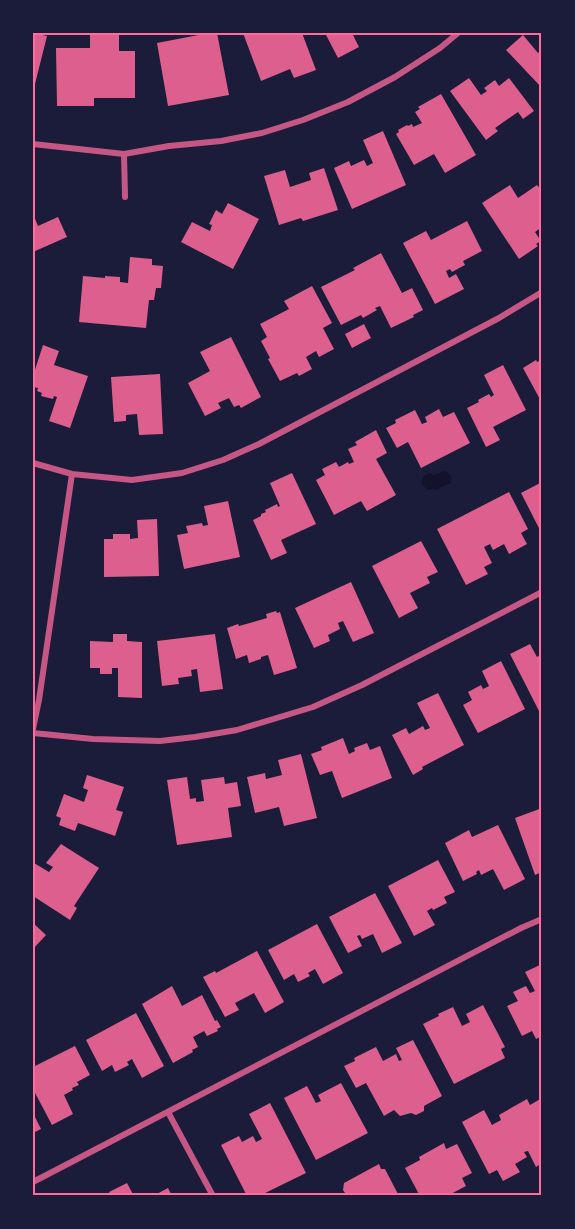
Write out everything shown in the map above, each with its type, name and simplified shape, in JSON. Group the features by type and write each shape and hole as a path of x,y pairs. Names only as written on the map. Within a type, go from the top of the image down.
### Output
{"street":[{"path":"33,144 124,153 221,141 262,133 348,102 395,77 440,48 458,33"},
{"path":"124,153 125,197"},
{"path":"33,463 72,474 132,480 182,473 223,460 259,444 499,318 542,292"},
{"path":"72,474 33,731 93,739 159,741 237,730 313,707 362,685 542,592"},
{"path":"33,1182 542,919"},
{"path":"168,1112 213,1196"}],"shaded area":[{"path":"445,471 450,476 451,483 435,490 434,488 429,490 422,485 422,479 426,475"}],"building":[{"path":"33,33 47,36 34,88 33,88"},
{"path":"217,33 229,95 168,106 157,43"},
{"path":"243,33 302,33 316,70 294,78 290,69 261,81"},
{"path":"325,33 352,33 359,47 338,58"},
{"path":"90,35 119,35 119,51 135,51 135,98 94,98 94,106 57,106 56,48 90,48"},
{"path":"523,35 538,53 542,49 542,88 506,50"},
{"path":"469,78 481,95 487,91 484,88 495,80 499,86 509,78 534,111 523,119 518,112 495,128 498,131 486,140 450,91"},
{"path":"441,94 476,155 445,173 434,154 414,165 396,134 398,130 407,125 412,124 413,127 422,123 415,112 420,109 418,107"},
{"path":"383,131 406,185 352,209 334,168 349,161 351,166 364,160 367,166 373,163 363,140"},
{"path":"324,168 338,210 303,221 301,218 279,225 264,176 285,170 290,187 311,180 309,173"},
{"path":"510,185 518,198 537,185 542,191 542,227 535,232 541,241 536,244 538,246 519,259 482,203"},
{"path":"228,203 259,219 233,269 181,242 192,222 210,231 212,225 209,224 216,210 222,214"},
{"path":"33,214 38,226 58,217 67,237 33,252"},
{"path":"467,221 482,251 463,261 465,265 452,272 450,269 446,271 449,278 456,274 464,289 435,304 403,243 426,231 431,240"},
{"path":"381,253 402,293 412,288 423,310 391,328 380,306 363,318 361,315 341,325 321,287 355,270 353,268"},
{"path":"130,257 152,259 152,265 163,266 161,288 156,288 154,300 149,300 146,328 79,322 83,276 120,277 120,282 128,283"},
{"path":"312,286 332,323 323,328 334,349 319,357 316,351 306,357 312,369 299,376 297,373 280,381 261,341 267,337 260,324 289,309 284,301"},
{"path":"364,324 371,338 352,348 345,334"},
{"path":"231,337 261,397 241,408 239,405 234,407 229,398 218,403 221,408 205,416 188,383 210,371 200,352"},
{"path":"43,345 59,351 54,365 88,376 70,428 49,421 57,397 54,396 53,399 41,396 42,393 37,391 38,388 33,387 33,376"},
{"path":"536,360 537,362 542,360 542,403 523,368"},
{"path":"503,365 526,410 493,427 500,440 486,447 467,408 489,394 491,397 494,395 484,375"},
{"path":"160,374 163,434 139,435 137,414 126,415 126,421 114,422 111,377"},
{"path":"439,409 443,417 454,412 470,443 421,468 408,442 397,448 386,428 396,423 395,420 415,410 422,424 427,422 425,417"},
{"path":"376,430 387,453 376,459 396,495 367,511 361,501 334,515 316,480 325,475 322,469 336,462 339,467 348,462 349,464 354,462 348,449 357,445 355,442"},
{"path":"292,473 316,524 281,540 287,553 271,560 253,520 266,512 265,510 277,504 278,507 280,506 270,483"},
{"path":"542,482 542,534 521,493"},
{"path":"509,492 528,529 521,533 527,544 509,554 504,544 493,550 490,544 484,547 492,563 484,567 488,574 466,585 437,529"},
{"path":"228,501 240,557 184,569 177,535 188,533 186,526 202,523 203,526 208,525 204,506"},
{"path":"157,519 159,576 104,577 104,539 113,539 113,534 130,534 130,539 138,538 137,520"},
{"path":"421,541 438,572 427,577 430,583 410,593 418,608 399,618 372,566"},
{"path":"351,582 374,633 353,642 343,621 338,623 340,629 328,635 330,641 314,648 295,608"},
{"path":"280,612 297,668 274,675 268,655 249,663 247,655 236,659 227,628 267,618 266,614"},
{"path":"113,634 127,634 127,641 142,642 142,698 118,697 118,668 112,668 112,674 100,674 100,668 90,668 90,641 113,642"},
{"path":"215,634 223,689 200,692 197,669 191,670 192,676 178,678 179,684 162,686 157,641"},
{"path":"530,644 537,657 542,654 542,712 540,713 510,654"},
{"path":"501,661 525,709 478,733 463,705 472,700 468,692 481,685 483,689 489,686 482,671"},
{"path":"438,693 464,745 422,767 423,769 413,775 392,735 406,728 409,734 423,726 425,730 430,728 417,703"},
{"path":"343,738 349,754 355,751 354,748 367,743 370,750 380,746 392,778 342,798 332,771 320,775 311,754"},
{"path":"301,754 317,818 284,826 279,807 255,813 247,777 265,773 266,779 282,775 278,760"},
{"path":"87,775 124,787 116,810 123,812 115,836 78,823 75,831 59,825 61,818 56,816 64,794 84,802 88,790 83,788"},
{"path":"187,777 190,799 196,798 196,802 204,801 201,780 224,777 225,784 237,782 241,806 228,808 232,837 177,845 167,780"},
{"path":"542,808 542,872 535,875 515,818"},
{"path":"498,825 525,879 504,890 493,869 481,875 479,870 477,874 463,881 445,843 469,830 472,837"},
{"path":"61,844 99,868 74,906 77,908 70,920 33,896 34,863 49,872 53,867 46,863"},
{"path":"438,860 455,892 444,897 447,903 427,911 435,925 414,936 388,886"},
{"path":"375,893 402,943 382,953 373,934 362,939 360,935 357,936 362,946 348,953 329,917"},
{"path":"33,923 46,935 33,949"},
{"path":"317,924 343,973 323,984 315,969 308,973 310,976 298,982 294,974 284,980 268,950"},
{"path":"257,951 284,1002 265,1013 254,993 235,1003 239,1010 225,1017 203,977 215,971 216,973"},
{"path":"542,964 542,1036 536,1039 532,1031 522,1036 507,1006 518,1001 513,992 526,986 530,993 535,991 525,972"},
{"path":"172,986 182,1006 202,995 215,1021 217,1020 221,1027 207,1036 204,1031 193,1037 198,1047 173,1063 142,1004"},
{"path":"483,1005 505,1047 501,1049 505,1058 454,1084 423,1024 453,1007 462,1026 470,1022 466,1014"},
{"path":"136,1013 164,1066 142,1078 132,1059 127,1062 129,1065 115,1072 112,1065 102,1071 86,1040"},
{"path":"413,1040 442,1096 424,1106 424,1111 416,1115 411,1113 400,1116 394,1110 384,1116 366,1083 356,1088 344,1066 376,1047 383,1061 396,1054 399,1061 402,1060 396,1048"},
{"path":"75,1046 90,1075 77,1082 79,1085 64,1095 73,1114 52,1125 33,1089 33,1067"},
{"path":"341,1083 368,1133 316,1160 284,1098 307,1086 316,1103 321,1101 318,1095"},
{"path":"542,1098 542,1163 536,1167 528,1151 524,1152 527,1157 515,1164 520,1172 503,1181 497,1170 489,1174 462,1122 484,1110 492,1125 501,1120 499,1115 527,1099 530,1105"},
{"path":"270,1103 306,1173 259,1196 247,1196 221,1145 239,1136 242,1142 253,1136 256,1142 262,1139 249,1114"},
{"path":"33,1113 41,1129 33,1133"},
{"path":"444,1143 446,1149 457,1144 472,1173 462,1178 466,1186 447,1196 420,1196 405,1168"},
{"path":"379,1164 381,1169 385,1169 399,1196 347,1196 343,1190 344,1183"},
{"path":"127,1183 134,1196 111,1196 109,1192"},
{"path":"168,1188 172,1196 153,1196"}]}
